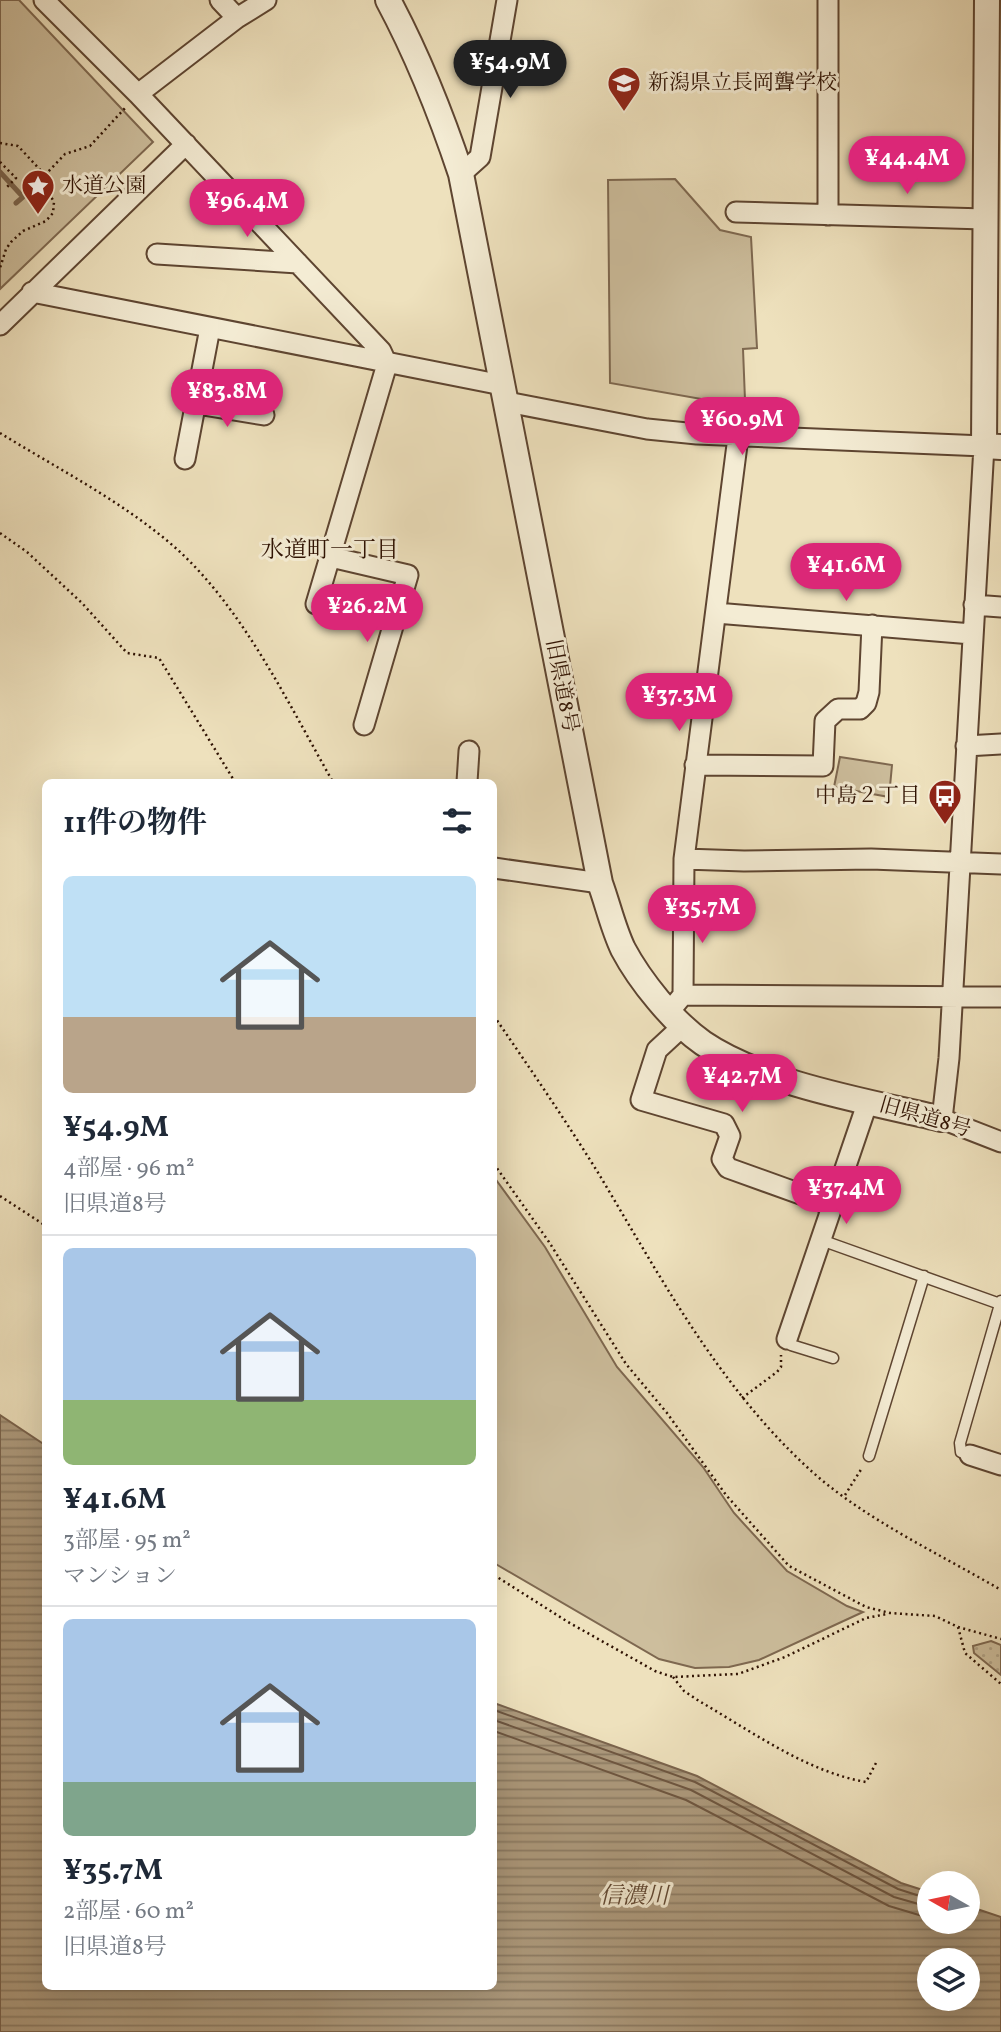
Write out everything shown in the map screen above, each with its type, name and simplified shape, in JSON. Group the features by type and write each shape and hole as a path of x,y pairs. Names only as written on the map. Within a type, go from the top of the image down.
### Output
{"street":[{"path":"44,0 186,144 381,351 387,364 316,604"},
{"path":"220,0 237,18"},
{"path":"138,94 237,18 266,0"},
{"name":"旧県道8号","path":"388,0 411,41 461,174 600,883 623,949 637,972 679,1011 699,1041 715,1051 759,1071 942,1119 1001,1142"},
{"path":"461,174 480,157 507,0"},
{"path":"828,0 828,215"},
{"path":"942,1119 949,1058 974,605 992,447 993,307 985,219 994,93 987,0"},
{"path":"0,325 186,144"},
{"path":"736,212 985,219"},
{"path":"156,254 298,263"},
{"path":"32,292 387,364 646,429 738,437 992,447"},
{"path":"185,459 210,328"},
{"path":"197,404 264,415"},
{"path":"738,437 684,859 679,1011 657,1050 640,1100 724,1124 730,1136 722,1159 728,1168 831,1205"},
{"path":"331,557 408,575 364,725"},
{"path":"974,605 1001,607"},
{"path":"716,613 972,634"},
{"path":"695,765 822,766 825,721 838,709 860,709 866,703 869,692 872,625"},
{"path":"966,746 1001,744"},
{"path":"467,779 469,751"},
{"path":"684,859 872,859 1001,863"},
{"path":"497,868 600,883"},
{"path":"679,1011 1001,996"},
{"path":"787,1339 868,1101"},
{"path":"970,1454 999,1458"}],"lane":[{"path":"821,1240 1001,1303 960,1443 961,1451 970,1454"},
{"path":"869,1456 925,1276"},
{"path":"787,1339 791,1345 833,1359"}],"path":[{"path":"45,175 65,154 90,146 138,94"},
{"path":"0,143 19,146 45,175 45,186 54,202 53,213 46,221 16,236 6,249 0,268"},
{"path":"0,162 16,178 7,187"},
{"path":"0,433 107,498 157,533 200,573 250,639 331,779"},
{"path":"0,533 27,552 82,603 127,653 159,658 233,779"},
{"path":"497,1020 580,1144 694,1332 742,1398 778,1439 810,1470 868,1513 1001,1590"},
{"path":"497,1168 549,1242 626,1364 667,1413 726,1495 789,1566 866,1607 890,1614"},
{"path":"0,1196 42,1224"},
{"path":"742,1398 777,1372"},
{"path":"845,1497 869,1456"},
{"path":"497,1577 568,1622 655,1671 673,1677 738,1674 785,1657 866,1618 890,1614 935,1616 958,1627 1001,1639"},
{"path":"958,1627 965,1653 1001,1684"},
{"path":"673,1677 684,1691 699,1701 815,1767 841,1778 866,1782 877,1761"}],"shaded area":[{"name":"水道公園","path":"0,0 19,0 153,142 0,289"},
{"path":"675,179 720,230 751,237 757,348 743,349 745,400 707,400 610,383 608,180"},
{"path":"840,757 892,765 889,797 834,787"},
{"path":"497,1181 545,1247 617,1367 703,1467 734,1513 787,1571 847,1606 863,1612 759,1660 729,1667 695,1668 659,1659 497,1565"},
{"path":"991,1641 1001,1645 1001,1675 974,1653 973,1646"}],"water":[{"name":"信濃川","path":"0,1415 42,1443 42,1990 497,1990 497,1704 697,1776 901,1883 917,1888 917,1934 980,1934 980,1910 1001,1917 1001,2032 0,2032"}],"waterway":[{"path":"0,172 23,197 16,203"}],"place":[{"name":"新潟県立長岡聾学校","path":"624,113"},
{"name":"水道公園","path":"38,216"},
{"name":"中島２丁目","path":"945,826"}],"district":[{"name":"水道町一丁目","path":"330,551"}]}
